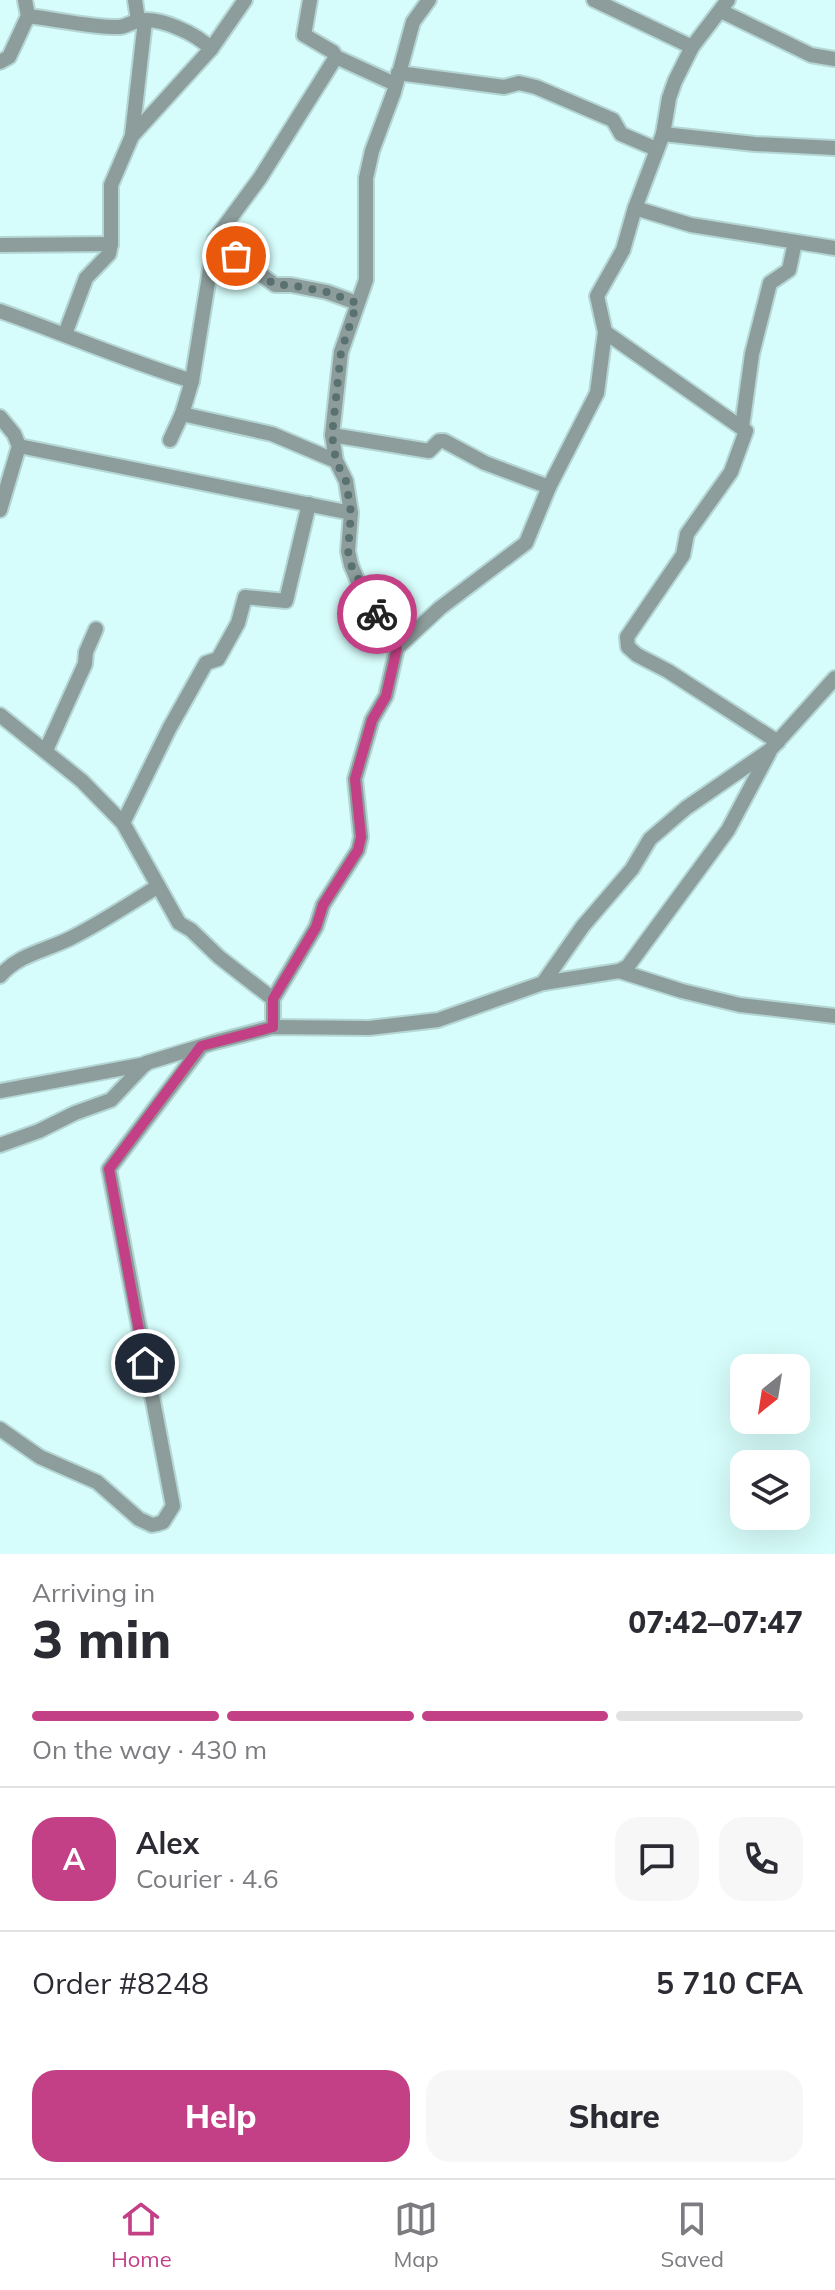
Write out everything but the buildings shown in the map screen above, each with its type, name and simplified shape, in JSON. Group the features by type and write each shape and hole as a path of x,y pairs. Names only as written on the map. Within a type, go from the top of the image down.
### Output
{"street":[{"path":"0,62 9,57 28,16 25,0"},
{"path":"65,334 86,278 109,254 111,185 132,136 141,20 135,0"},
{"path":"310,0 304,35 333,52 336,57 396,79 504,87 519,83 536,87 613,120 621,134 656,149"},
{"path":"397,648 351,565 348,551 351,513 346,481 336,461 332,435 341,352 366,280 366,178 372,151 394,92 413,22 429,0"},
{"path":"594,0 692,47"},
{"path":"132,136 211,49 242,1"},
{"path":"273,1027 273,999 316,927 323,905 358,850 361,837 355,779 372,720 386,696 397,648 440,608 526,543 549,487 597,393 605,332 597,296 623,250 663,134 669,98 692,47 725,6 811,55 835,59"},
{"path":"28,16 121,27 141,20 172,26 197,37 211,49"},
{"path":"170,440 192,381 215,239 260,178 336,57"},
{"path":"663,134 755,144 835,148"},
{"path":"635,208 691,225 835,248"},
{"path":"742,427 752,354 770,283 789,270 795,242"},
{"path":"0,245 111,244"},
{"path":"214,247 236,256 275,285 315,289 357,303"},
{"path":"0,311 133,363 192,381"},
{"path":"605,332 742,427 746,434 731,472 687,534 683,555 626,642 637,655 668,671 774,746"},
{"path":"182,414 272,434 336,461"},
{"path":"0,417 19,446 0,510"},
{"path":"332,435 429,451 439,441 444,441 485,463 549,487"},
{"path":"19,446 351,513"},
{"path":"123,823 169,729 206,663 218,659 238,623 245,597 286,601 309,504"},
{"path":"46,750 85,664 86,652 96,629"},
{"path":"543,983 583,926 632,869 650,839 686,808 774,746 835,678"},
{"path":"0,715 82,781 123,823 179,923 273,999"},
{"path":"0,1091 146,1063 273,1027 369,1028 438,1020 543,983 619,971 628,966 640,951 728,830 774,746"},
{"path":"0,976 21,957 72,938 157,887"},
{"path":"619,971 740,1005 835,1016"},
{"path":"0,1429 40,1457 97,1482 147,1524 157,1524 169,1515 173,1506 109,1169 201,1046"},
{"path":"0,1145 111,1100 146,1063"}],"way so far":[{"path":"236,256 275,285 327,292 357,303 341,352 332,435 336,461 346,481 351,513 348,551 351,565 377,614"}],"route":[{"path":"145,1363 109,1169 201,1046 273,1027 273,999 316,927 323,905 358,850 361,837 355,779 372,720 386,696 397,648 377,614"}]}
